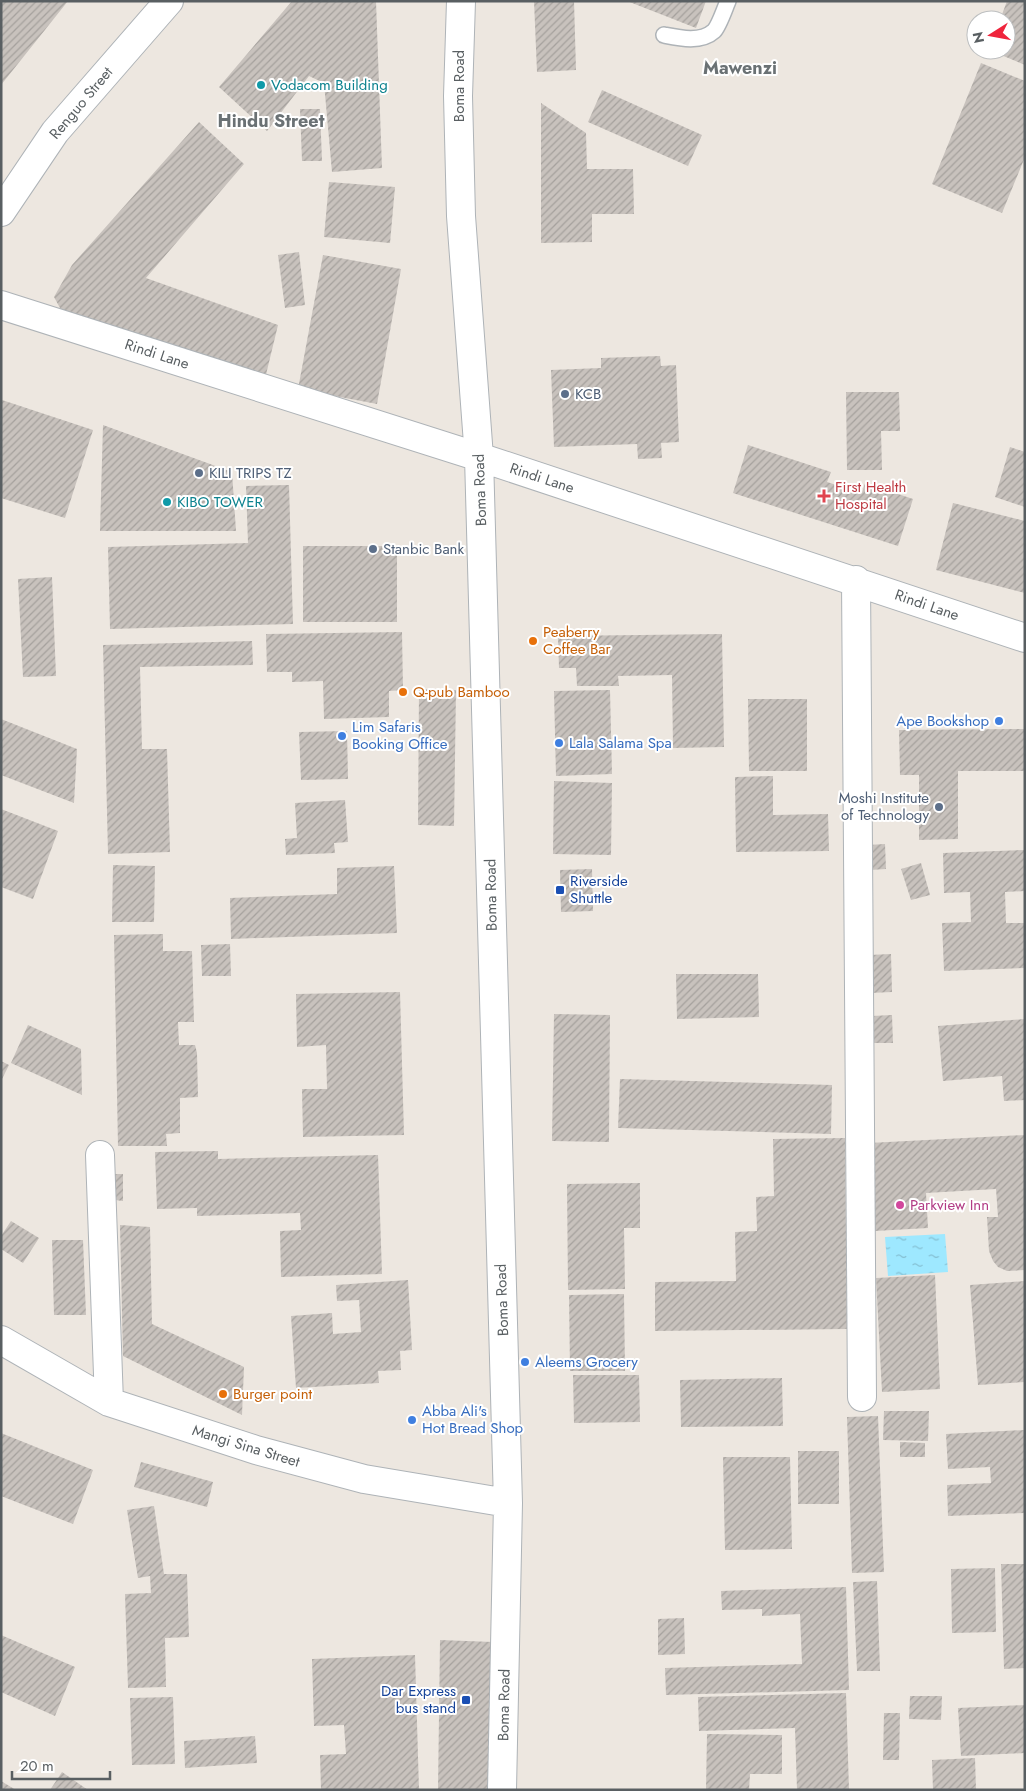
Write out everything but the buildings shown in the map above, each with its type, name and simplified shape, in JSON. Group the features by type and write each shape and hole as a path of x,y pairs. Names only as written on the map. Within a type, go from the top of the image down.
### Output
{"street":[{"name":"Renguo Street","path":"1,212 55,132 168,1"},
{"name":"Boma Road","path":"461,1 458,96 461,216 479,457 508,1502 502,1790"},
{"name":"Rindi Lane","path":"1,304 479,457 856,580 1025,638"},
{"path":"856,580 862,1397"},
{"path":"100,1155 109,1402"},
{"name":"Mangi Sina Street","path":"1,1340 109,1402 256,1450 364,1479 508,1502"}],"lane":[{"path":"664,35 685,39 702,37 715,30 728,1"}],"water":[{"path":"945,1234 948,1272 888,1276 885,1237"}],"place":[{"name":"Vodacom Building","path":"261,85"},
{"name":"KCB","path":"565,394"},
{"name":"KILI TRIPS TZ","path":"199,473"},
{"name":"First Health Hospital","path":"824,496"},
{"name":"KIBO TOWER","path":"167,502"},
{"name":"Stanbic Bank","path":"373,549"},
{"name":"Peaberry Coffee Bar","path":"533,641"},
{"name":"Q-pub Bamboo","path":"403,692"},
{"name":"Ape Bookshop","path":"999,721"},
{"name":"Lim Safaris Booking Office","path":"342,736"},
{"name":"Lala Salama Spa","path":"559,743"},
{"name":"Moshi Institute of Technology","path":"939,807"},
{"name":"Riverside Shuttle","path":"560,890"},
{"name":"Parkview Inn","path":"900,1205"},
{"name":"Aleems Grocery","path":"525,1362"},
{"name":"Burger point","path":"223,1394"},
{"name":"Abba Ali's Hot Bread Shop","path":"412,1420"},
{"name":"Dar Express bus stand","path":"466,1700"}],"district":[{"name":"Mawenzi","path":"740,68"},
{"name":"Hindu Street","path":"271,121"}]}
